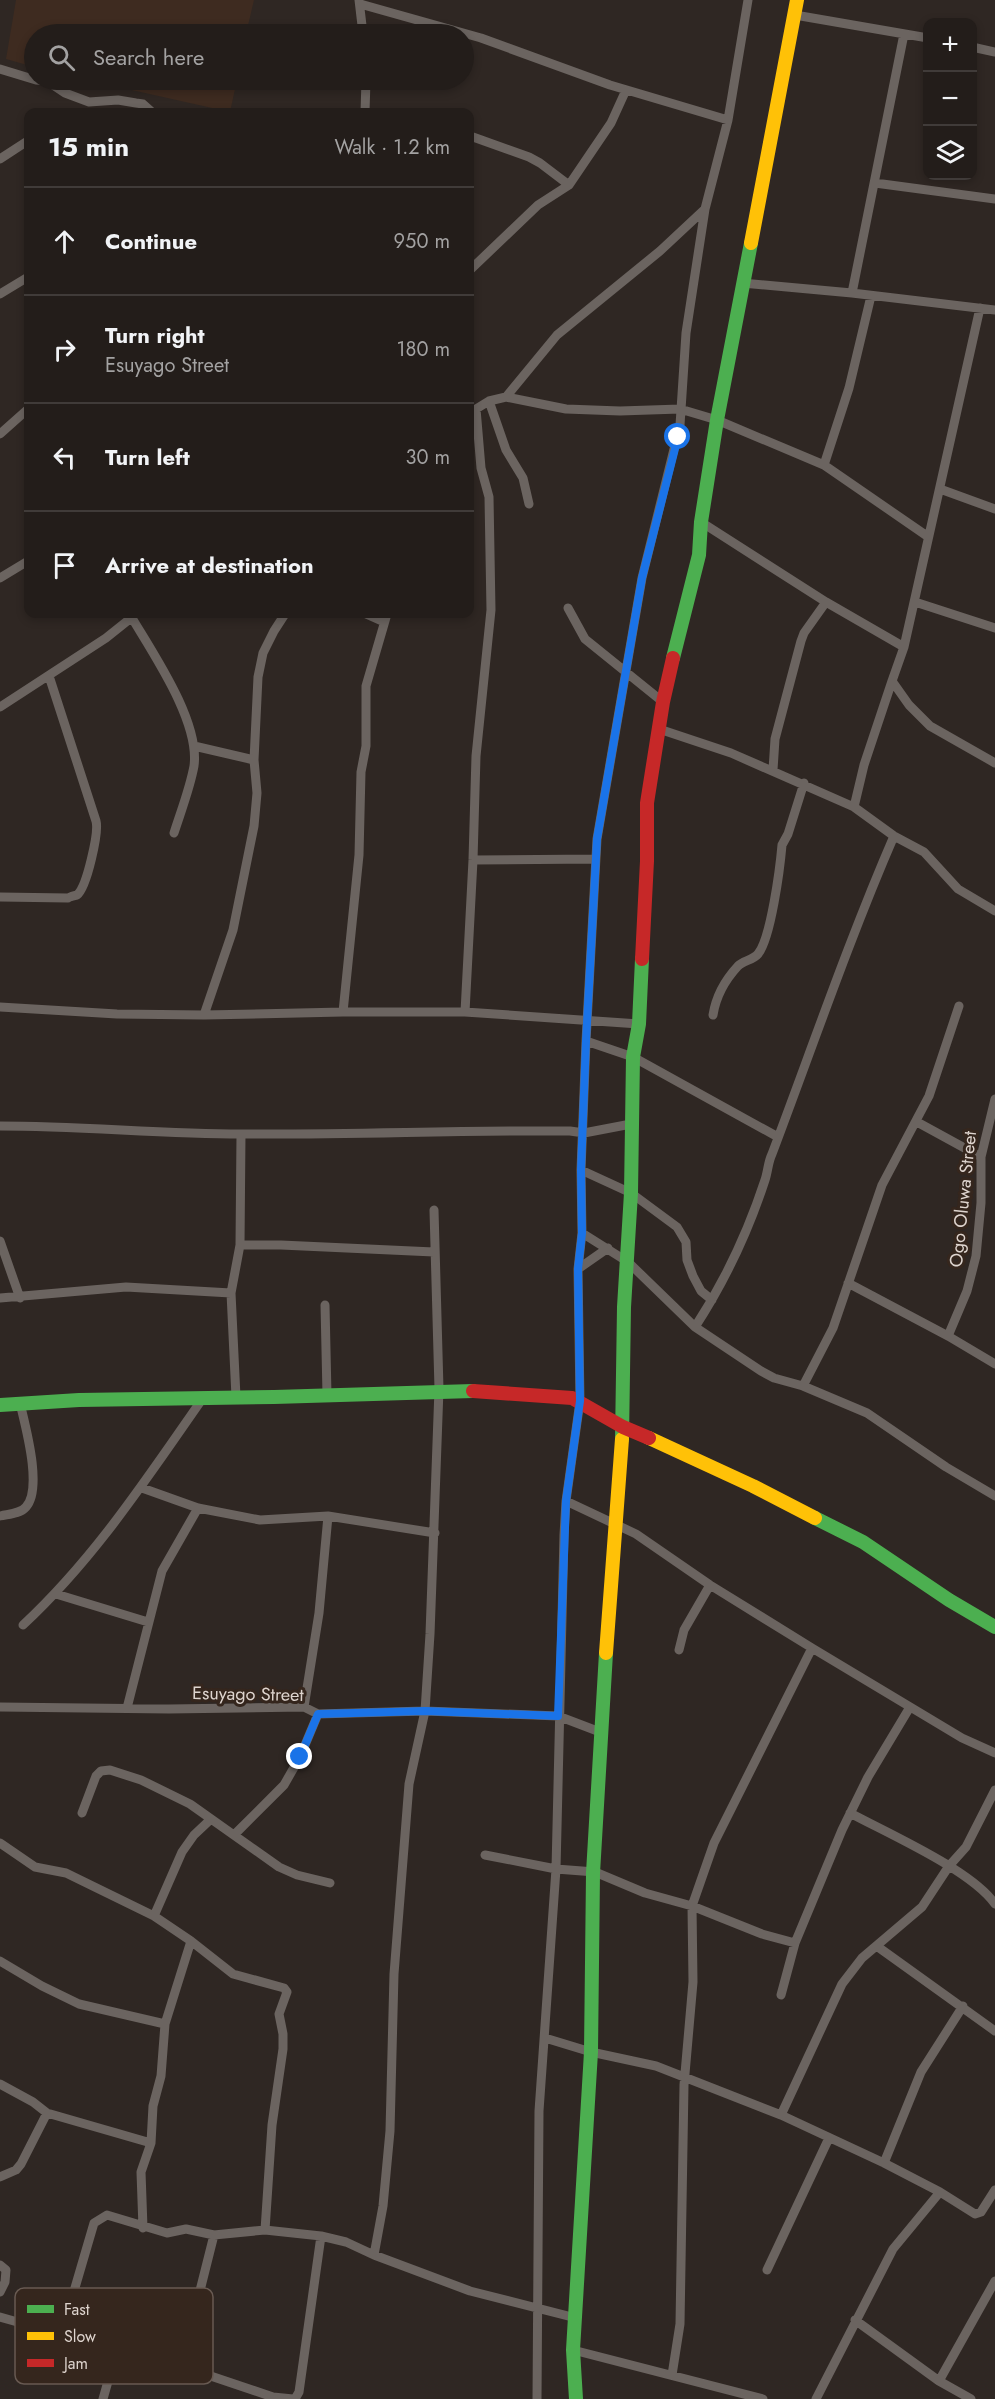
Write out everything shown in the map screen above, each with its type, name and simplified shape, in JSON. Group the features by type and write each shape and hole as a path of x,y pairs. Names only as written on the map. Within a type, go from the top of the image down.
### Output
{"street":[{"path":"537,2399 539,2111 556,1869 558,1716 566,1501 580,1401 578,1269 582,1233 581,1170 595,859 624,671 642,578 678,437 686,333 705,209 728,120 748,0"},
{"path":"576,2399 573,2350 591,2052 593,1873 600,1732 623,1427 624,1307 631,1193 633,1057 639,1023 647,861 646,821 663,702 689,588 699,555 701,522 717,420 797,0"},
{"path":"362,24 359,2 434,24"},
{"path":"795,15 923,37"},
{"path":"852,293 904,34"},
{"path":"474,36 626,90 728,120"},
{"path":"977,48 995,52"},
{"path":"0,69 24,76"},
{"path":"60,90 88,102 118,100 143,104 148,108"},
{"path":"365,108 366,90"},
{"path":"474,264 538,205 569,185 611,123 626,90"},
{"path":"474,137 535,160 569,185"},
{"path":"0,159 24,143"},
{"path":"875,183 995,199"},
{"path":"506,397 557,334 660,251 705,209"},
{"path":"0,294 24,279"},
{"path":"742,283 995,310"},
{"path":"824,465 849,388 871,296"},
{"path":"854,807 864,765 904,647 927,536 940,489 980,308"},
{"path":"474,406 506,397 566,409 620,411 680,408 717,420 824,465 927,536"},
{"path":"489,401 506,450 523,478 530,504"},
{"path":"0,434 24,413"},
{"path":"465,1012 476,756 491,609 489,497 481,468 474,414"},
{"path":"940,489 995,509"},
{"path":"701,522 826,603 904,647"},
{"path":"0,578 24,563"},
{"path":"915,602 995,628"},
{"path":"773,770 775,739 801,641 804,633 826,603"},
{"path":"568,608 585,639 663,702"},
{"path":"0,707 115,632 132,618"},
{"path":"135,618 179,699 194,746 194,765 174,833"},
{"path":"204,1015 233,930 254,826 257,793 254,760 258,677 274,631 282,618"},
{"path":"343,1011 359,855 361,772 366,746 366,686 385,618"},
{"path":"0,897 68,898 77,895 83,887 97,832 96,821 49,676"},
{"path":"892,681 909,705 930,726 995,763"},
{"path":"659,729 731,753 804,783 854,807 894,836 924,852 958,889 995,911"},
{"path":"194,746 254,760"},
{"path":"713,1015 726,980 739,965 758,953 768,931 782,845 788,834 804,783"},
{"path":"695,1327 741,1244 766,1178 770,1158 894,836"},
{"path":"473,860 595,859"},
{"path":"803,1386 832,1328 876,1199 929,1096 959,1006"},
{"path":"0,1007 117,1014 204,1015 343,1011 465,1012 639,1023"},
{"path":"586,1041 633,1057 778,1137"},
{"name":"Ogo Oluwa Street","path":"948,1336 967,1291 976,1256 981,1203 981,1157 995,1098"},
{"path":"917,1122 981,1157"},
{"path":"0,1126 63,1125 133,1131 241,1134 455,1130 584,1133 631,1124"},
{"path":"236,1397 231,1293 240,1245 241,1134"},
{"path":"581,1170 631,1193 677,1227 686,1242 687,1260 693,1276 701,1291 712,1300"},
{"path":"374,2255 383,2206 390,2131 394,1974 409,1784 425,1711 435,1533 439,1389 434,1210"},
{"path":"582,1233 628,1262 695,1327 761,1371 867,1413 946,1467 995,1496"},
{"path":"0,1241 20,1298"},
{"path":"240,1245 434,1252"},
{"path":"578,1269 608,1248"},
{"path":"848,1283 948,1336 995,1364"},
{"path":"0,1298 126,1287 231,1293"},
{"path":"325,1305 327,1395"},
{"path":"0,1405 98,1397 203,1398 439,1389 496,1391 580,1401 623,1427 753,1486 863,1542 949,1600 995,1627"},
{"path":"23,1625 56,1593 142,1488 203,1398"},
{"path":"0,1516 21,1512 28,1506 31,1494 33,1461 20,1403"},
{"path":"142,1488 198,1508 260,1520 328,1516 435,1533"},
{"path":"566,1501 617,1524 812,1648 962,1738 995,1753"},
{"path":"127,1708 162,1570 198,1508"},
{"path":"304,1707 319,1612 328,1516"},
{"path":"679,1650 684,1630 710,1584"},
{"path":"56,1593 148,1622"},
{"path":"672,2375 680,2324 684,2076 693,1982 692,1906 714,1843 812,1648"},
{"name":"Esuyago Street","path":"0,1707 304,1707 318,1714 425,1711 558,1716 600,1732"},
{"path":"781,1995 795,1942 850,1813 868,1777 910,1707"},
{"path":"235,1834 284,1785 300,1757 318,1714"},
{"path":"82,1813 96,1776 101,1771 110,1770 141,1780 190,1804 279,1867 297,1875 330,1883"},
{"path":"781,2115 842,1984 862,1958 922,1908 949,1866 966,1847 995,1790"},
{"path":"850,1813 949,1866 987,1894 995,1904"},
{"path":"154,1916 185,1846 212,1820"},
{"path":"0,1843 34,1867 66,1873 154,1916 233,1974 284,1988 287,1992 279,2014 284,2034 272,2126 265,2230"},
{"path":"484,1855 556,1869 595,1872 645,1893 692,1906 762,1934 795,1942"},
{"path":"143,2228 141,2172 151,2143 153,2106 161,2076 165,2024 191,1941"},
{"path":"878,1947 995,2031"},
{"path":"0,1961 80,2004 165,2024"},
{"path":"884,2163 921,2072 963,2007"},
{"path":"545,2038 591,2052 656,2066 791,2119 884,2163 940,2192 975,2214 981,2212 995,2190"},
{"path":"0,2084 33,2102 47,2113 151,2143"},
{"path":"786,2103 791,2119"},
{"path":"0,2177 16,2170 21,2164 47,2113"},
{"path":"767,2270 830,2138"},
{"path":"816,2399 893,2248 940,2192"},
{"path":"75,2288 94,2223 107,2216 167,2233 194,2230 214,2235 265,2230 321,2236 346,2242 374,2255 470,2291 576,2318"},
{"path":"201,2288 214,2235"},
{"path":"213,2377 273,2397 294,2399 299,2392 321,2236"},
{"path":"0,2265 6,2270 0,2292"},
{"path":"939,2381 995,2281"},
{"path":"0,2317 15,2321"},
{"path":"855,2320 939,2381 971,2399"},
{"path":"573,2350 763,2399"},
{"path":"103,2399 107,2384"}],"shaded area":[{"path":"16,0 254,0 248,24 24,24 24,64 6,59"},
{"path":"132,90 235,90 231,108 212,108"}],"traffic: fast":[{"path":"673,658 699,555 701,522 717,420 751,243"},
{"path":"622,1439 624,1307 631,1193 633,1057 639,1024 642,959"},
{"path":"0,1405 79,1400 473,1391"},
{"path":"815,1518 863,1542 949,1600 995,1627"},
{"path":"576,2399 573,2350 591,2052 593,1873 606,1653"}],"traffic: slow":[{"path":"751,243 797,0"},
{"path":"649,1438 753,1486 815,1518"},
{"path":"606,1653 622,1439"}],"traffic: jam":[{"path":"642,959 647,861 647,803 663,702 673,658"},
{"path":"473,1391 572,1398 623,1427 649,1438"}],"route":[{"path":"300,1757 318,1714 329,1712 425,1711 558,1716 566,1501 580,1401 578,1269 582,1233 581,1170 595,859 624,671 642,578 678,437"}]}
